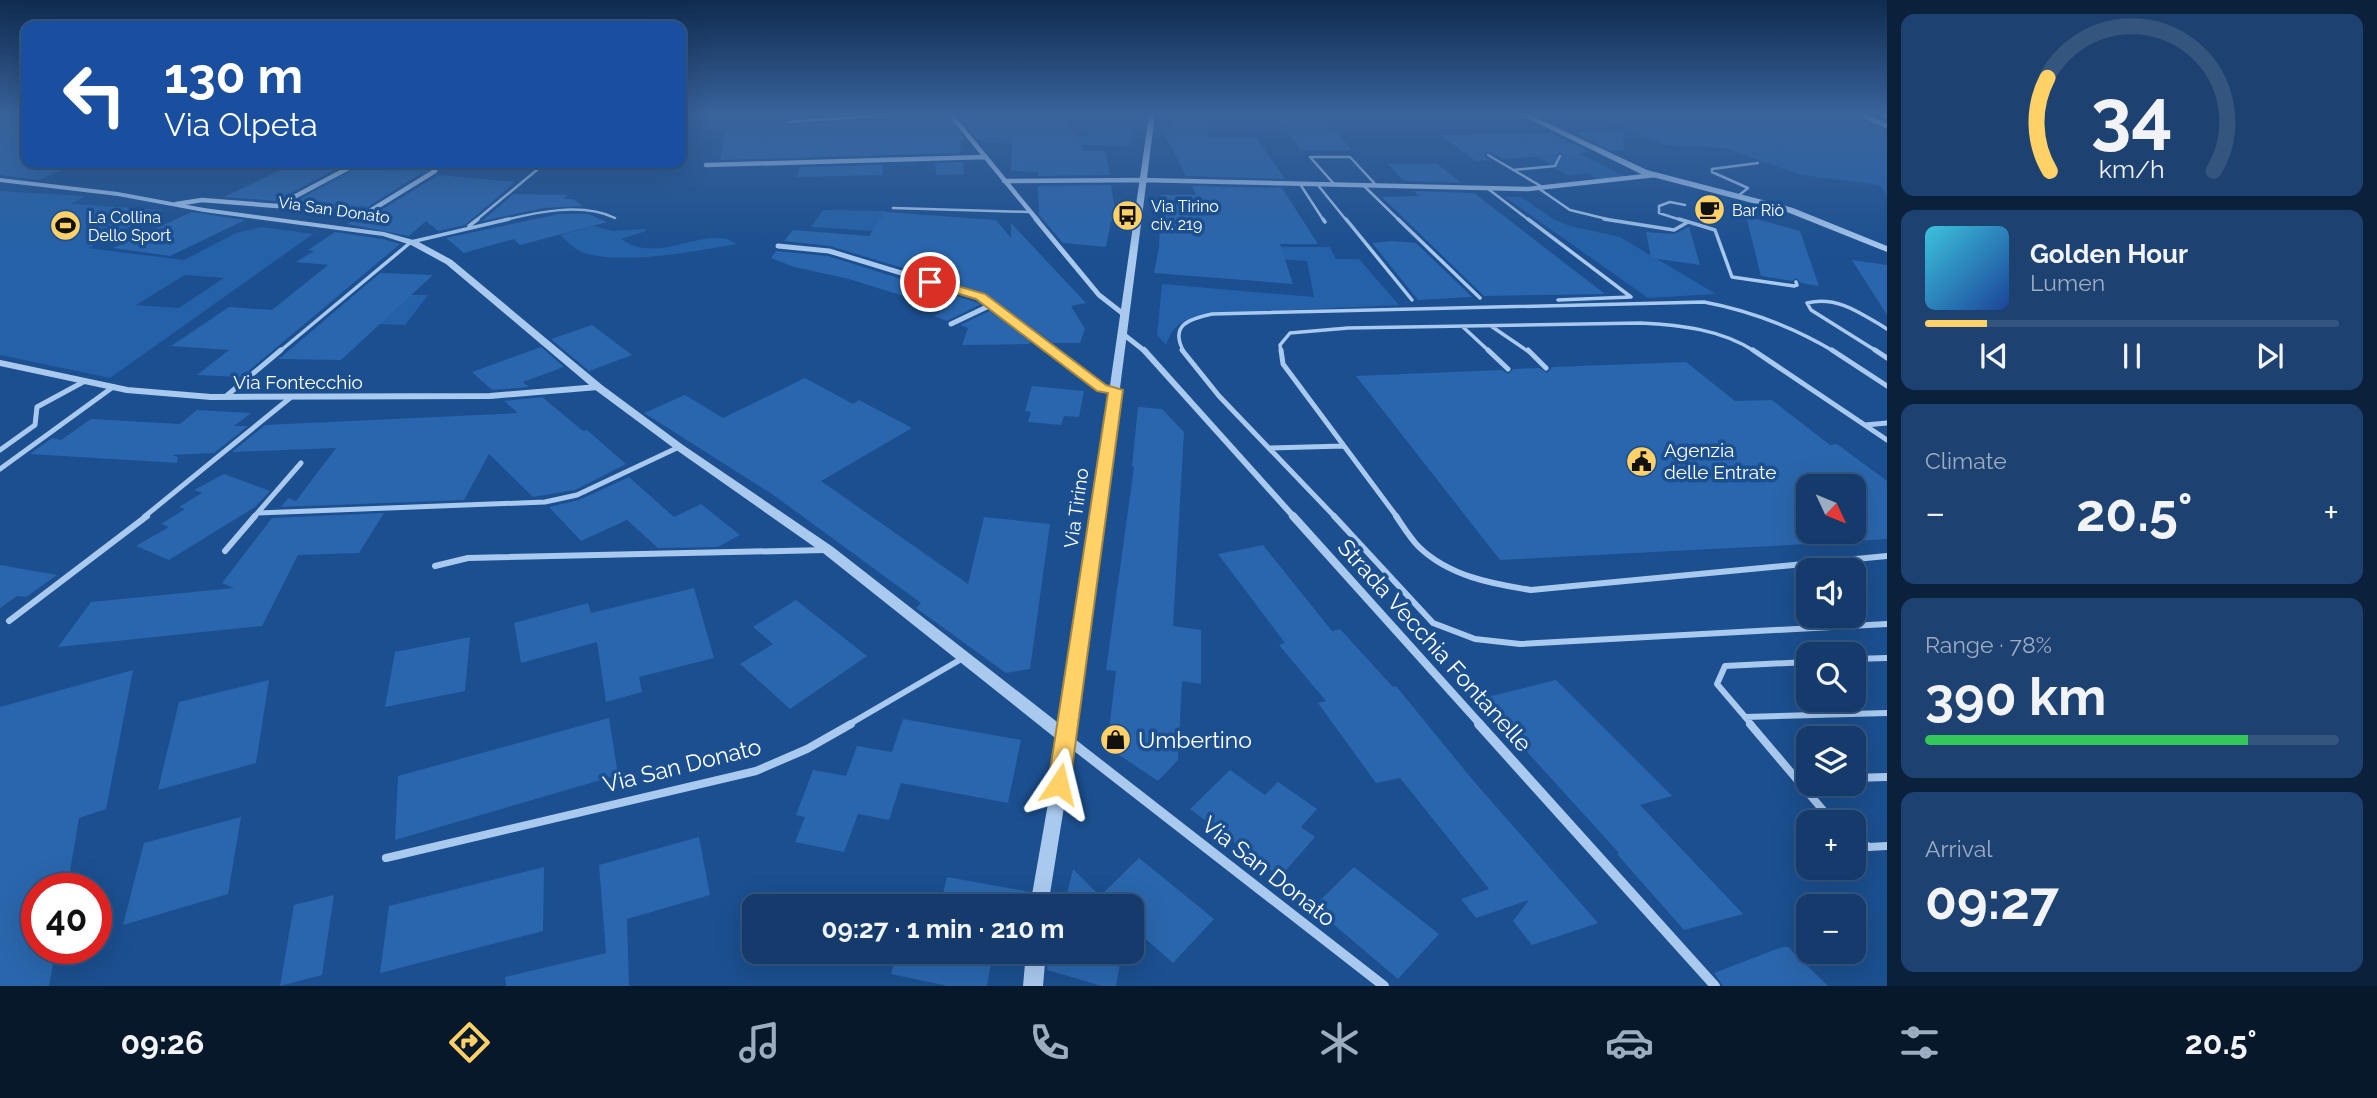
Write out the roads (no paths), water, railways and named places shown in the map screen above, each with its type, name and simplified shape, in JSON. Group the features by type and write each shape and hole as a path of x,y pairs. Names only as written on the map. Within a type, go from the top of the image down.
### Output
{"street":[{"path":"706,165 846,161"},
{"path":"989,161 1099,295 1126,316"},
{"name":"Via Tirino","path":"1041,894 1067,739 1145,161"},
{"path":"1624,161 1655,175 1822,220 1887,248"},
{"path":"279,205 349,168"},
{"path":"176,204 202,200 372,212 435,171"},
{"path":"1003,181 1142,180 1541,188 1655,175"},
{"name":"Via San Donato","path":"0,180 118,194 204,210 384,234 411,242 449,262 598,387 678,447 828,550 1384,986"},
{"path":"778,246 829,251 980,297 1102,388 1116,390"},
{"path":"951,324 991,305"},
{"name":"Strada Vecchia Fontanelle","path":"1123,334 1142,348 1715,986"},
{"name":"Via Fontecchio","path":"0,363 113,387 225,397 490,396 598,387"},
{"path":"1033,986 1035,964"}],"lane":[{"path":"1314,161 1335,185"},
{"path":"1354,161 1377,186"},
{"path":"1498,161 1541,188 1570,211 1591,217 1674,230 1689,222"},
{"path":"1513,170 1555,166 1557,161"},
{"path":"1738,197 1748,188 1712,172 1712,169 1758,163"},
{"path":"467,228 538,169"},
{"path":"1300,184 1325,222"},
{"path":"1317,184 1412,300"},
{"path":"1363,185 1480,298"},
{"path":"1487,188 1631,297 1558,300"},
{"path":"1685,205 1665,203 1659,206 1659,213 1715,230 1732,277 1794,286 1797,285 1796,282"},
{"path":"893,208 1029,212"},
{"path":"225,397 411,242 513,218 586,209 598,210 615,218"},
{"path":"1887,329 1843,305 1817,300 1807,304 1811,310 1887,358"},
{"path":"1887,386 1782,321 1731,306 1704,302 1224,314 1193,318 1182,325 1178,338 1183,352 1433,623 1465,638 1490,644 1520,644 1887,624"},
{"path":"1887,440 1751,349 1699,328 1640,323 1348,328 1290,333 1280,345 1283,364 1419,547 1458,572 1488,583 1531,590 1887,556"},
{"path":"1491,326 1522,345 1546,368"},
{"path":"1463,327 1508,369"},
{"path":"0,450 35,425 37,407 85,381"},
{"path":"0,469 113,387"},
{"path":"9,621 145,517 290,398"},
{"path":"1865,425 1887,423"},
{"path":"1270,448 1344,446"},
{"path":"258,513 545,502 577,495 678,447"},
{"path":"225,551 301,463"},
{"path":"435,566 468,558 828,550"},
{"name":"Via San Donato","path":"386,858 756,771 807,749 965,657"},
{"path":"1866,658 1887,657"},
{"path":"1796,663 1725,666 1717,684 1796,779"},
{"path":"1745,717 1887,713"},
{"path":"1866,778 1887,777"},
{"path":"1811,796 1823,810"},
{"path":"1866,845 1887,846"}],"place":[{"name":"Bar Riò","path":"1709,210"},
{"name":"Via Tirino civ. 219","path":"1128,215"},
{"name":"La Collina Dello Sport","path":"65,226"},
{"name":"Agenzia delle Entrate","path":"1641,461"},
{"name":"Umbertino","path":"1115,739"}]}
